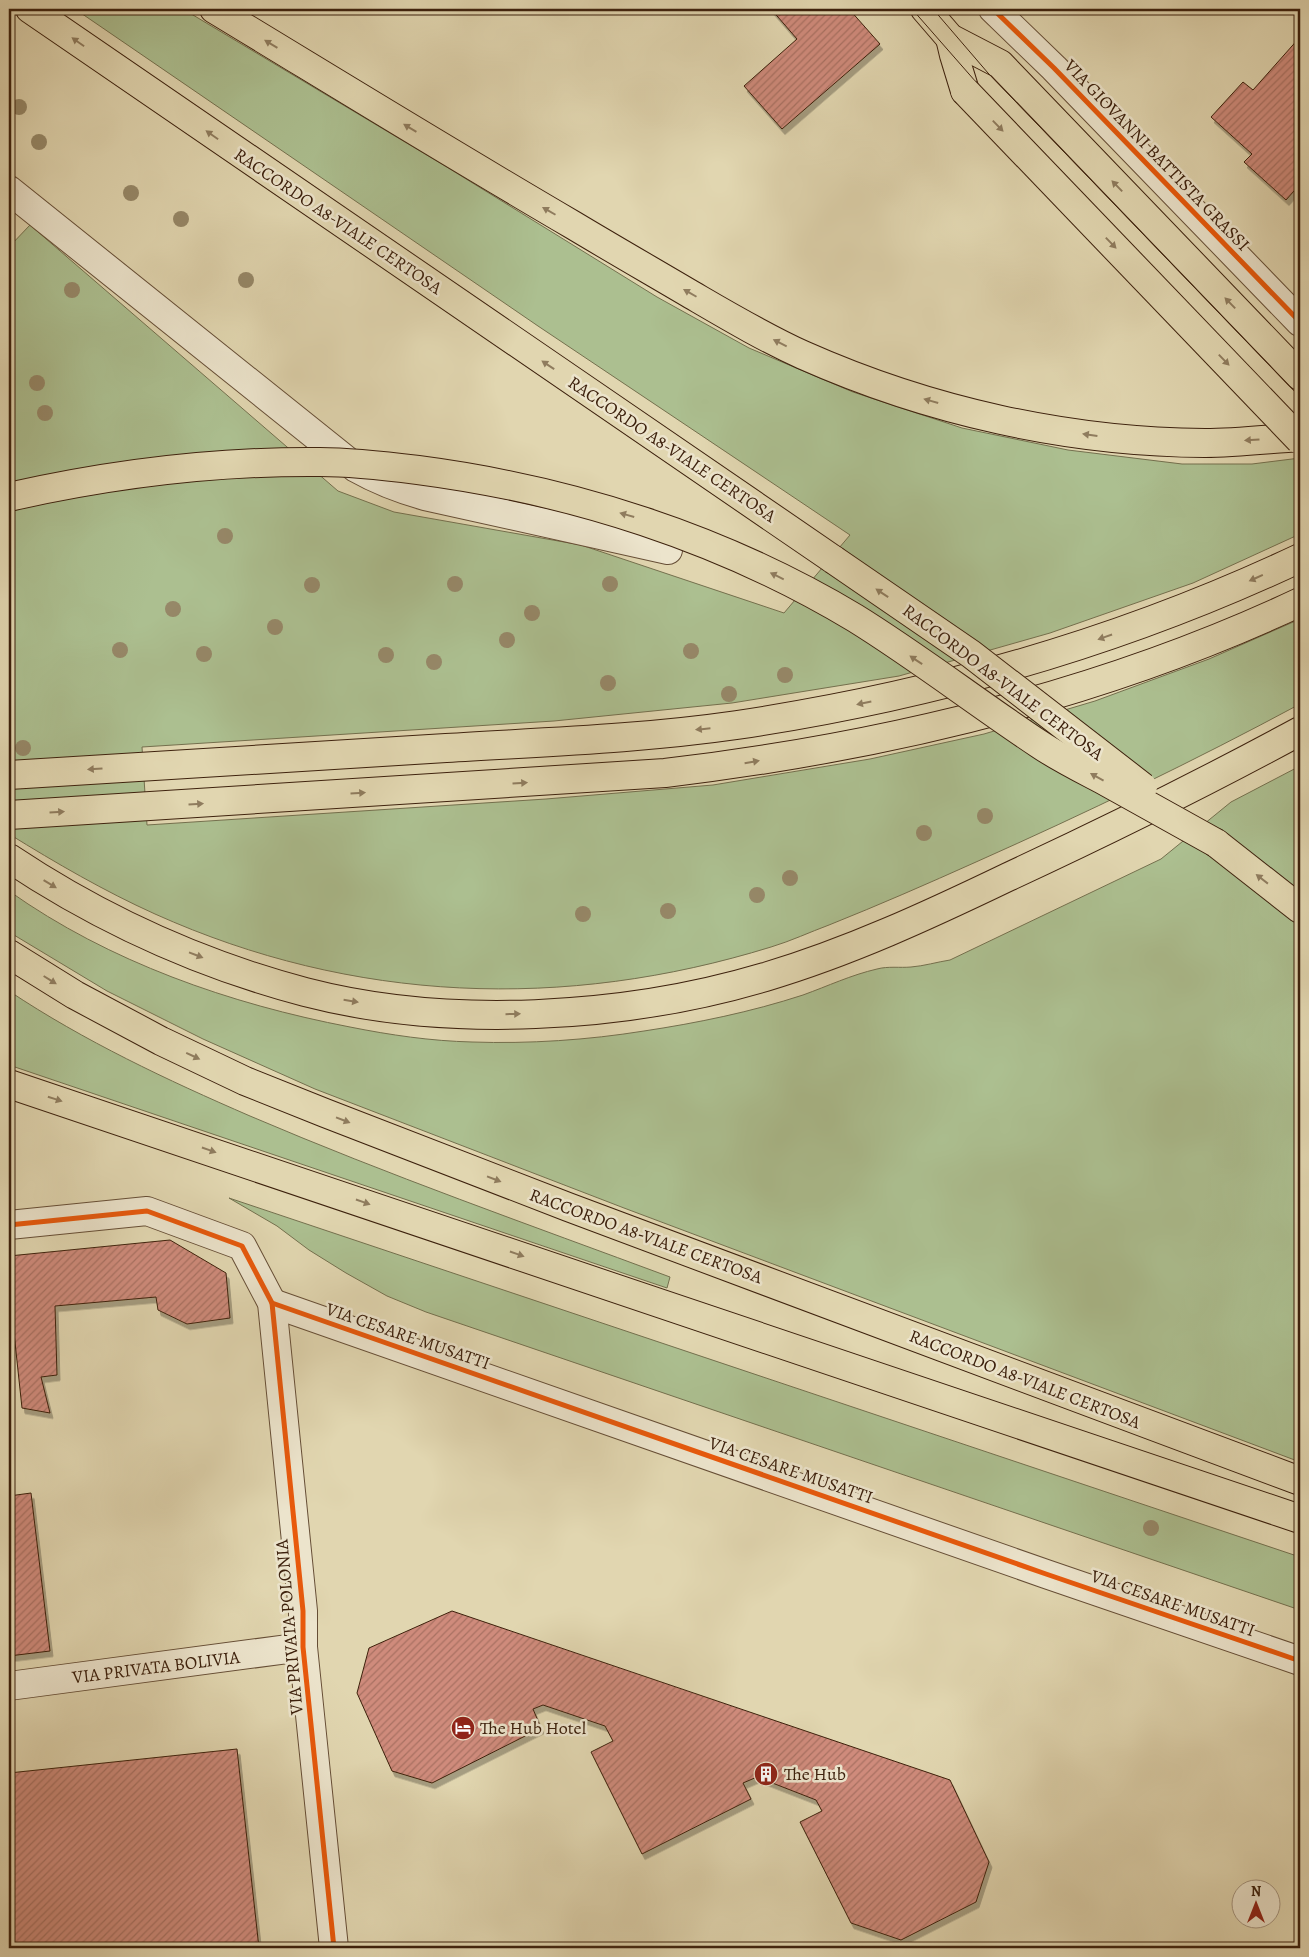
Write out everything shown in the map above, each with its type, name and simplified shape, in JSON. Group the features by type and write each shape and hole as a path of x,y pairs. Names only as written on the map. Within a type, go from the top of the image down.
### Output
{"main road":[{"name":"RACCORDO A8-VIALE CERTOSA","path":"30,9 971,654 1300,909"},
{"path":"214,9 498,181 732,318 802,355 895,391 1036,428 1098,437 1207,443 1300,438"},
{"path":"925,9 950,38 1000,64 1300,376"},
{"path":"950,38 965,91 1300,438"},
{"path":"9,497 80,482 166,470 234,463 323,462 452,475 520,487 592,505 698,540 779,577 855,618 1042,746 1216,843"},
{"path":"9,775 602,738 734,725 844,707 919,691 1066,651 1139,626 1214,596 1300,558"},
{"path":"9,815 665,773 742,764 913,732 999,712 1085,686 1228,633 1300,602"},
{"path":"9,858 84,904 133,929 211,961 305,992 387,1007 442,1012 550,1014 604,1009 668,1000 763,978 812,962 895,930 1085,842 1300,731"},
{"name":"RACCORDO A8-VIALE CERTOSA","path":"9,954 75,995 162,1041 245,1081 325,1114 559,1204 1300,1481"},
{"path":"9,1084 1300,1519"}],"street":[{"name":"VIA GIOVANNI BATTISTA GRASSI","path":"993,9 1054,68 1300,322"},
{"path":"9,190 356,468 377,480 425,496 668,550"},
{"path":"9,1225 147,1211 242,1246 272,1303"},
{"name":"VIA PRIVATA POLONIA","path":"272,1303 303,1611 303,1647 334,1948"},
{"name":"VIA CESARE MUSATTI","path":"272,1303 1037,1571 1300,1661"},
{"name":"VIA PRIVATA BOLIVIA","path":"9,1686 303,1647"}],"green space":[{"path":"75,9 183,9 450,169 657,297 749,348 853,392 962,428 1068,450 1182,464 1252,464 1300,458 1300,534 1193,583 1050,633 899,676 732,703 554,721 142,747 147,825 546,799 713,785 870,759 984,734 1095,701 1209,659 1300,619 1300,704 1099,806 958,870 848,917 771,947 693,968 615,981 537,988 460,988 382,980 306,966 230,944 155,914 62,866 9,834 9,247 30,225 338,491 394,512 581,545 784,613 850,535 538,326"},
{"path":"1300,766 1300,1462 624,1208 315,1089 203,1039 107,991 9,932 9,891 47,916 129,959 216,993 305,1017 395,1035 457,1041 537,1042 623,1034 704,1021 764,1007 803,995 867,971 950,960 1161,859 1231,802"},
{"path":"9,991 67,1027 126,1059 219,1102 302,1138 407,1179 670,1277 667,1288 9,1065"},
{"path":"229,1198 1300,1557 1300,1610 426,1312 387,1296 346,1273 309,1250 277,1226"}],"building":[{"path":"771,9 849,9 880,44 782,129 744,86 797,39"},
{"path":"1300,37 1300,197 1294,191 1286,200 1244,162 1252,154 1211,117 1243,82 1253,90"},
{"path":"170,1240 226,1273 230,1318 187,1324 158,1310 156,1297 55,1306 57,1375 41,1377 50,1413 22,1408 9,1286 9,1256"},
{"path":"31,1493 50,1651 9,1656 9,1496"},
{"name":"The Hub","path":"452,1611 950,1780 989,1862 976,1902 901,1940 851,1923 800,1822 822,1811 816,1800 757,1777 743,1783 751,1799 642,1854 591,1752 613,1741 605,1726 543,1705 533,1709 541,1728 432,1783 392,1771 357,1693 369,1648"},
{"path":"237,1749 259,1948 9,1948 9,1773"}],"tram line":[{"path":"912,9 976,82 1300,420"},
{"path":"933,9 988,73 1300,397"}],"cycle path":[{"path":"993,9 1054,68 1300,322"},
{"path":"9,1225 147,1211 242,1246 272,1303 303,1611 303,1647 334,1948"},
{"path":"272,1303 1300,1661"}],"place":[{"name":"The Hub Hotel","path":"463,1728"},
{"name":"The Hub","path":"766,1774"}]}
